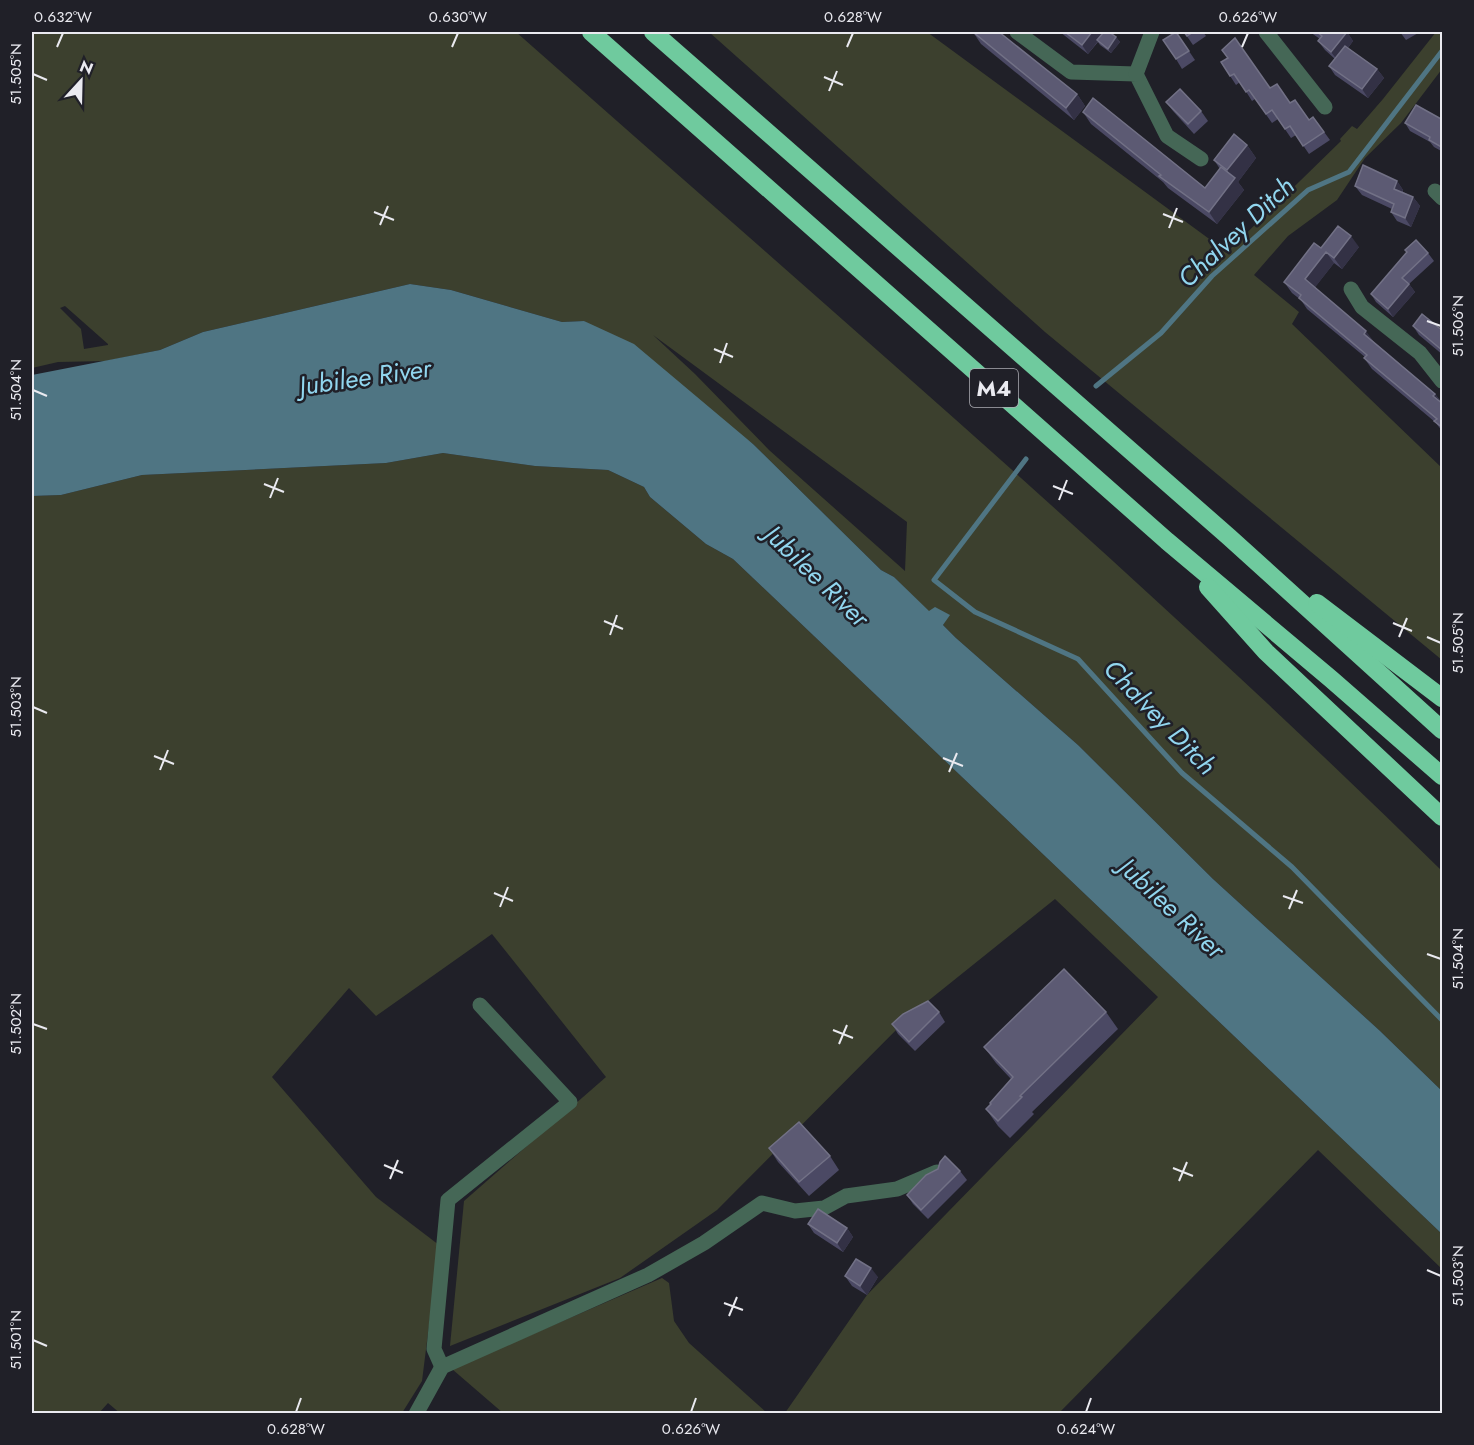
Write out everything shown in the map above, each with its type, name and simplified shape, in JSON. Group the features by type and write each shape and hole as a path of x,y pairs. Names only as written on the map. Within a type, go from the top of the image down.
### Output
{"highway":[{"name":"M4","path":"591,32 1167,541 1443,776"},
{"name":"M4","path":"653,32 1229,537 1443,730"},
{"name":"M4","path":"1229,537 1443,698"},
{"name":"M4","path":"1167,541 1266,652 1443,817"}],"street":[{"path":"1017,32 1071,72 1136,74"},
{"path":"1152,32 1136,74 1167,136 1201,159"},
{"path":"1266,32 1325,107"},
{"path":"1351,289 1362,307 1420,353 1443,381"},
{"path":"442,1367 434,1349 448,1200 570,1102 480,1005"},
{"path":"416,1413 442,1367 648,1275 704,1243 762,1203 795,1211 824,1208 846,1196 897,1190 938,1172"}],"green space":[{"path":"32,32 516,32 1101,550 1330,762 1442,871 1442,1091 1379,1030 1213,879 1078,745 956,638 943,625 949,615 929,612 894,577 881,570 753,444 584,321 562,322 451,290 410,284 203,332 160,350 106,361 58,362 32,368","holes":["65,306 108,344 108,345 84,349 81,329 60,308","653,335 907,522 905,571 769,450 695,374"]},
{"path":"709,32 927,32 1227,252 1341,141 1340,139 1352,126 1357,129 1436,32 1442,32 1442,69 1401,123 1365,158 1337,200 1288,236 1254,275 1299,312 1292,324 1442,468 1442,660 1045,332"},
{"path":"443,453 535,466 608,470 644,487 650,497 706,544 733,559 1442,1234 1442,1269 1318,1150 1059,1413 785,1413 867,1295 1158,997 1055,899 913,1013 717,1210 620,1278 450,1346 464,1201 606,1077 492,934 376,1016 349,988 272,1077 376,1197 439,1245 422,1381 402,1413 121,1414 108,1403 99,1413 32,1413 32,496 61,495 142,475 386,463"},
{"path":"662,1278 669,1283 674,1321 689,1343 767,1413 503,1413 452,1369"}],"water":[{"name":"Jubilee River","path":"410,284 451,290 562,322 584,321 634,344 753,444 881,570 894,577 929,611 935,607 950,615 943,625 956,638 1078,745 1213,879 1379,1030 1442,1091 1442,1234 733,559 706,544 650,497 644,487 608,470 535,466 443,453 386,463 142,475 61,495 32,496 32,375 160,350 203,332"}],"building":[{"path":"973,32 999,32 1077,94 1066,108"},
{"path":"1065,32 1092,32 1082,45"},
{"path":"1104,32 1109,32 1116,37 1108,49 1097,40"},
{"path":"1176,32 1189,51 1176,59 1163,40"},
{"path":"1317,32 1347,32 1331,52 1318,41 1322,36"},
{"path":"1235,38 1270,88 1277,84 1290,103 1295,100 1309,120 1313,117 1324,132 1303,146 1290,126 1285,129 1272,110 1266,114 1249,90 1246,92 1234,74 1230,76 1221,62 1228,58 1222,50"},
{"path":"1345,46 1377,69 1362,89 1329,66"},
{"path":"1180,89 1201,111 1188,124 1166,102"},
{"path":"1093,98 1205,188 1221,167 1235,178 1209,212 1159,176 1161,175 1083,112"},
{"path":"1416,105 1443,120 1443,148 1429,140 1430,137 1405,123"},
{"path":"1234,134 1247,145 1227,170 1214,160"},
{"path":"1363,165 1397,181 1394,189 1413,197 1405,218 1391,212 1394,204 1355,186"},
{"path":"1338,226 1351,236 1334,258 1326,252 1305,279 1366,331 1364,334 1435,394 1433,396 1443,404 1443,428 1434,421 1437,419 1364,358 1367,355 1299,298 1301,295 1284,282 1314,243 1321,248"},
{"path":"1416,240 1428,253 1402,278 1409,284 1388,309 1371,294 1407,252 1405,250"},
{"path":"1422,314 1443,331 1443,351 1413,326"},
{"path":"1064,969 1106,1012 1020,1096 1022,1097 998,1121 986,1109 1013,1077 984,1047"},
{"path":"928,1001 939,1012 909,1042 892,1024 903,1014"},
{"path":"799,1122 830,1156 799,1182 769,1148"},
{"path":"945,1156 960,1171 921,1210 907,1195 926,1175 938,1169"},
{"path":"818,1209 847,1228 837,1243 808,1224"},
{"path":"856,1259 871,1268 860,1286 845,1276"}],"waterway":[{"name":"Chalvey Ditch","path":"1096,386 1161,333 1212,276 1308,190 1349,172 1442,51"},
{"name":"Chalvey Ditch","path":"1026,459 934,580 975,612 1078,659 1182,773 1292,867 1442,1020"}]}
